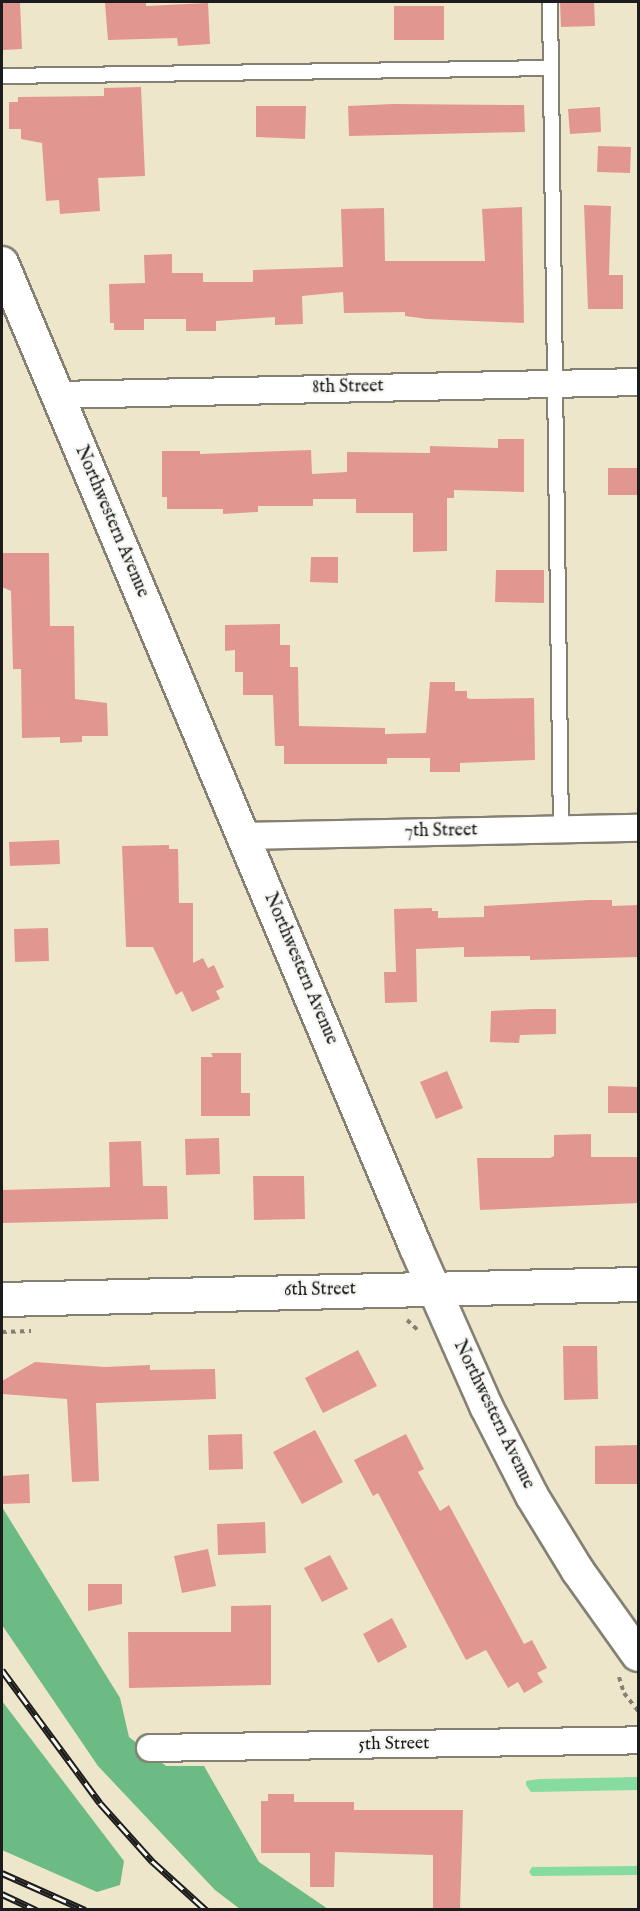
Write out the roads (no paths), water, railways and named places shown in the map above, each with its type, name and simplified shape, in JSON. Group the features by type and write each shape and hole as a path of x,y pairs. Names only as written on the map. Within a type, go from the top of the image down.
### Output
{"main road":[{"name":"6th Street","path":"2,1299 639,1284"}],"street":[{"name":"Northwestern Avenue","path":"2,263 434,1288 532,1496 578,1571 639,1655"},
{"name":"8th Street","path":"58,395 639,382"},
{"name":"7th Street","path":"244,836 639,828"},
{"name":"5th Street","path":"150,1748 639,1740"}],"lane":[{"path":"550,2 561,830"},
{"path":"2,76 551,68"}],"railway":[{"path":"2,1670 100,1803 152,1861 206,1910"},
{"path":"2,1873 85,1910"},
{"path":"2,1894 36,1910"}]}
